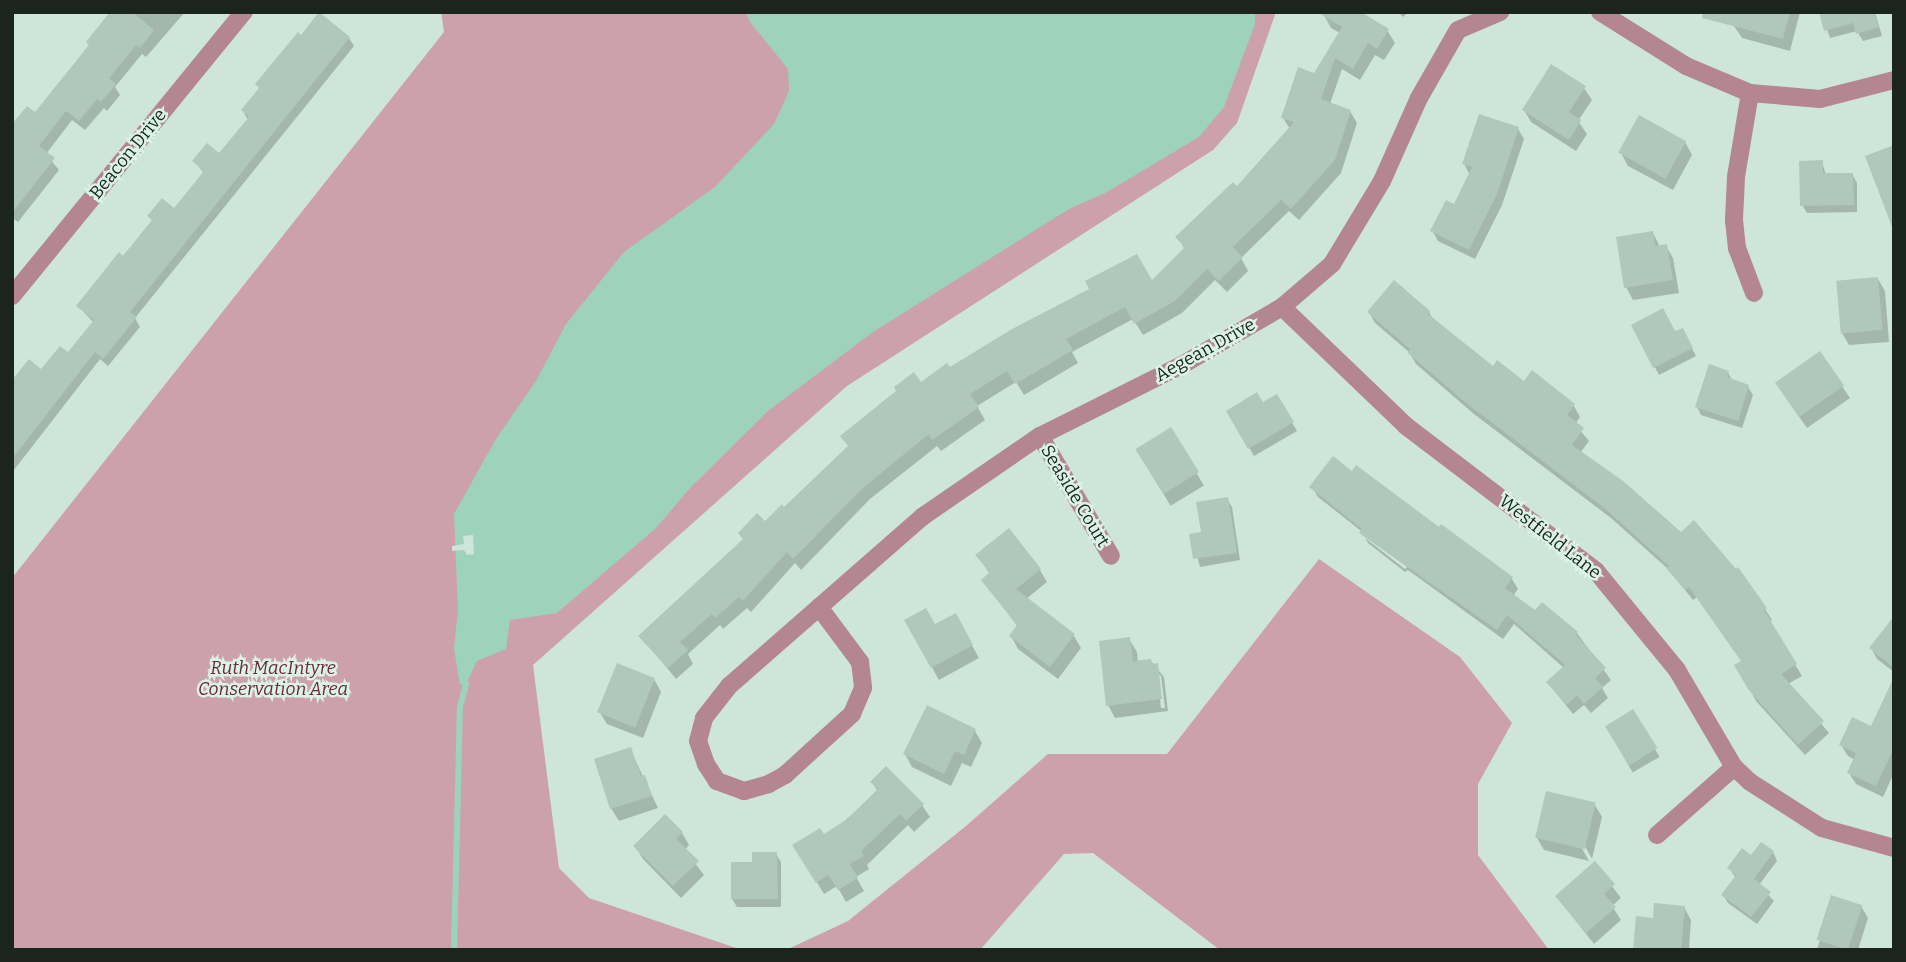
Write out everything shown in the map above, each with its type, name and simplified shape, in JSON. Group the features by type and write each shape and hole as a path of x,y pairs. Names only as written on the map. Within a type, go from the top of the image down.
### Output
{"street":[{"name":"Beacon Drive","path":"12,296 244,12"},
{"name":"Aegean Drive","path":"819,607 860,662 863,688 852,714 785,775 769,784 744,791 717,781 706,764 698,741 704,718 729,686 819,607 922,517 1040,436 1182,365 1282,307 1332,264 1382,181 1419,98 1458,30 1500,12"},
{"path":"1600,12 1686,66 1750,93 1819,99 1894,80"},
{"path":"1750,93 1736,177 1734,220 1737,248 1754,293"},
{"name":"Westfield Lane","path":"1282,307 1406,426 1596,571 1677,670 1734,767 1769,797 1822,828 1850,839 1894,848"},
{"name":"Seaside Court","path":"1040,436 1111,556"},
{"path":"1657,835 1734,767"}],"green space":[{"name":"Ruth MacIntyre Conservation Area","path":"441,12 1276,12 1237,123 1213,150 847,386 533,665 559,868 589,898 742,950 12,950 12,578 444,32"},
{"path":"1319,559 1460,657 1512,723 1478,784 1478,855 1549,950 1220,950 1093,853 1064,854 980,950 786,950 848,921 966,826 1048,754 1167,754"}],"shaded area":[{"path":"746,12 1255,12 1255,24 1224,107 1199,137 1107,192 1069,209 873,332 768,411 691,487 655,529 557,613 510,620 506,649 477,661 466,684 460,685 454,648 458,609 454,514 496,439 536,381 566,324 624,252 715,187 774,124 789,91 788,69 750,22"}],"pier":[{"path":"473,535 474,554 467,555 464,550 452,551 452,546 464,544 463,536"}],"building":[{"path":"110,12 132,12 154,30 140,48 136,45 109,78 116,84 101,102 97,99 79,121 66,111 39,146 55,158 12,213 12,124 27,106 35,112 89,45 86,42"},
{"path":"319,12 350,37 130,312 137,317 103,359 95,352 12,459 12,380 29,359 41,369 60,346 68,352 94,320 76,306 119,252 123,256 152,220 147,216 162,198 174,208 204,171 192,161 207,143 219,153 249,117 241,110 259,88 255,84 298,32 301,35"},
{"path":"1317,12 1361,12 1389,29 1377,49 1368,43 1353,69 1335,58 1321,99 1351,110 1335,160 1291,209 1281,200 1233,247 1243,257 1219,281 1207,269 1175,301 1134,324 1125,307 1066,339 1073,350 1015,384 1007,371 970,394 979,407 932,440 929,434 864,487 793,559 787,552 743,601 739,597 715,618 712,614 680,642 688,650 668,668 638,636 743,539 738,533 757,513 765,521 782,504 784,507 848,446 840,436 896,391 894,387 914,372 921,382 947,363 950,367 1012,329 1089,289 1085,281 1137,254 1152,280 1185,247 1175,237 1233,182 1237,186 1294,122 1281,118 1298,67 1314,73 1342,27"},
{"path":"1703,12 1790,12 1783,39 1702,18"},
{"path":"1819,12 1874,12 1879,27 1856,34 1853,23 1824,31"},
{"path":"1551,64 1586,86 1569,112 1581,120 1569,140 1522,110"},
{"path":"1479,114 1519,127 1497,194 1469,250 1430,231 1446,200 1454,204 1472,167 1462,164"},
{"path":"1639,115 1686,141 1665,179 1618,153"},
{"path":"1894,145 1894,227 1892,227 1865,156"},
{"path":"1823,160 1823,173 1853,173 1854,205 1800,206 1799,161"},
{"path":"1653,231 1655,246 1667,244 1673,280 1624,288 1616,237"},
{"path":"1878,277 1883,330 1841,333 1836,281"},
{"path":"1394,280 1430,311 1428,314 1493,366 1497,360 1524,381 1532,370 1575,404 1567,415 1584,428 1572,445 1623,481 1681,532 1694,520 1736,569 1738,567 1767,608 1764,610 1797,664 1781,674 1824,721 1798,745 1748,689 1734,665 1741,661 1689,587 1685,590 1666,568 1669,566 1603,507 1466,403 1408,353 1410,349 1367,312"},
{"path":"1663,308 1675,331 1683,328 1693,348 1653,368 1631,325"},
{"path":"1820,351 1844,385 1799,417 1775,383"},
{"path":"1709,364 1729,371 1727,377 1749,385 1738,421 1695,407"},
{"path":"1257,392 1263,402 1277,394 1294,422 1248,449 1226,411"},
{"path":"1171,427 1199,472 1163,494 1135,449"},
{"path":"1333,456 1352,471 1356,465 1439,527 1441,524 1513,577 1505,588 1535,610 1542,602 1578,632 1576,635 1606,668 1595,678 1603,687 1584,704 1577,695 1567,705 1546,682 1565,665 1507,615 1497,630 1359,533 1362,529 1309,487"},
{"path":"1228,497 1237,553 1193,559 1189,534 1201,532 1196,502"},
{"path":"1009,528 1041,569 1016,589 1075,634 1050,667 1009,636 1017,625 981,580 990,572 975,555"},
{"path":"926,608 935,624 956,613 973,645 931,668 904,620"},
{"path":"1894,616 1894,668 1869,648"},
{"path":"1130,637 1133,661 1151,659 1152,664 1158,663 1162,699 1106,706 1099,641"},
{"path":"617,663 655,678 635,727 597,712"},
{"path":"1894,677 1894,748 1876,786 1847,773 1856,753 1839,745 1852,717 1871,726"},
{"path":"927,705 976,729 964,755 955,751 944,774 903,754"},
{"path":"1633,709 1657,748 1629,765 1605,726"},
{"path":"631,747 641,776 645,775 652,796 610,809 594,759"},
{"path":"886,766 924,804 906,821 900,814 861,851 864,856 850,864 858,878 838,890 828,875 816,883 792,845 820,828 824,834 846,820 878,789 870,782"},
{"path":"1546,791 1596,802 1585,849 1535,838"},
{"path":"665,814 683,832 676,839 699,861 673,886 633,846"},
{"path":"1761,842 1774,851 1754,879 1771,892 1751,917 1721,895 1736,875 1727,868 1742,848 1751,855"},
{"path":"752,852 777,852 778,899 731,899 731,862 752,862"},
{"path":"1595,861 1615,884 1604,894 1616,907 1586,933 1555,896"},
{"path":"1831,895 1862,905 1848,950 1816,940"},
{"path":"1654,903 1685,906 1681,950 1633,950 1636,916 1653,918"}],"waterway":[{"path":"454,950 460,707 466,684"}]}
